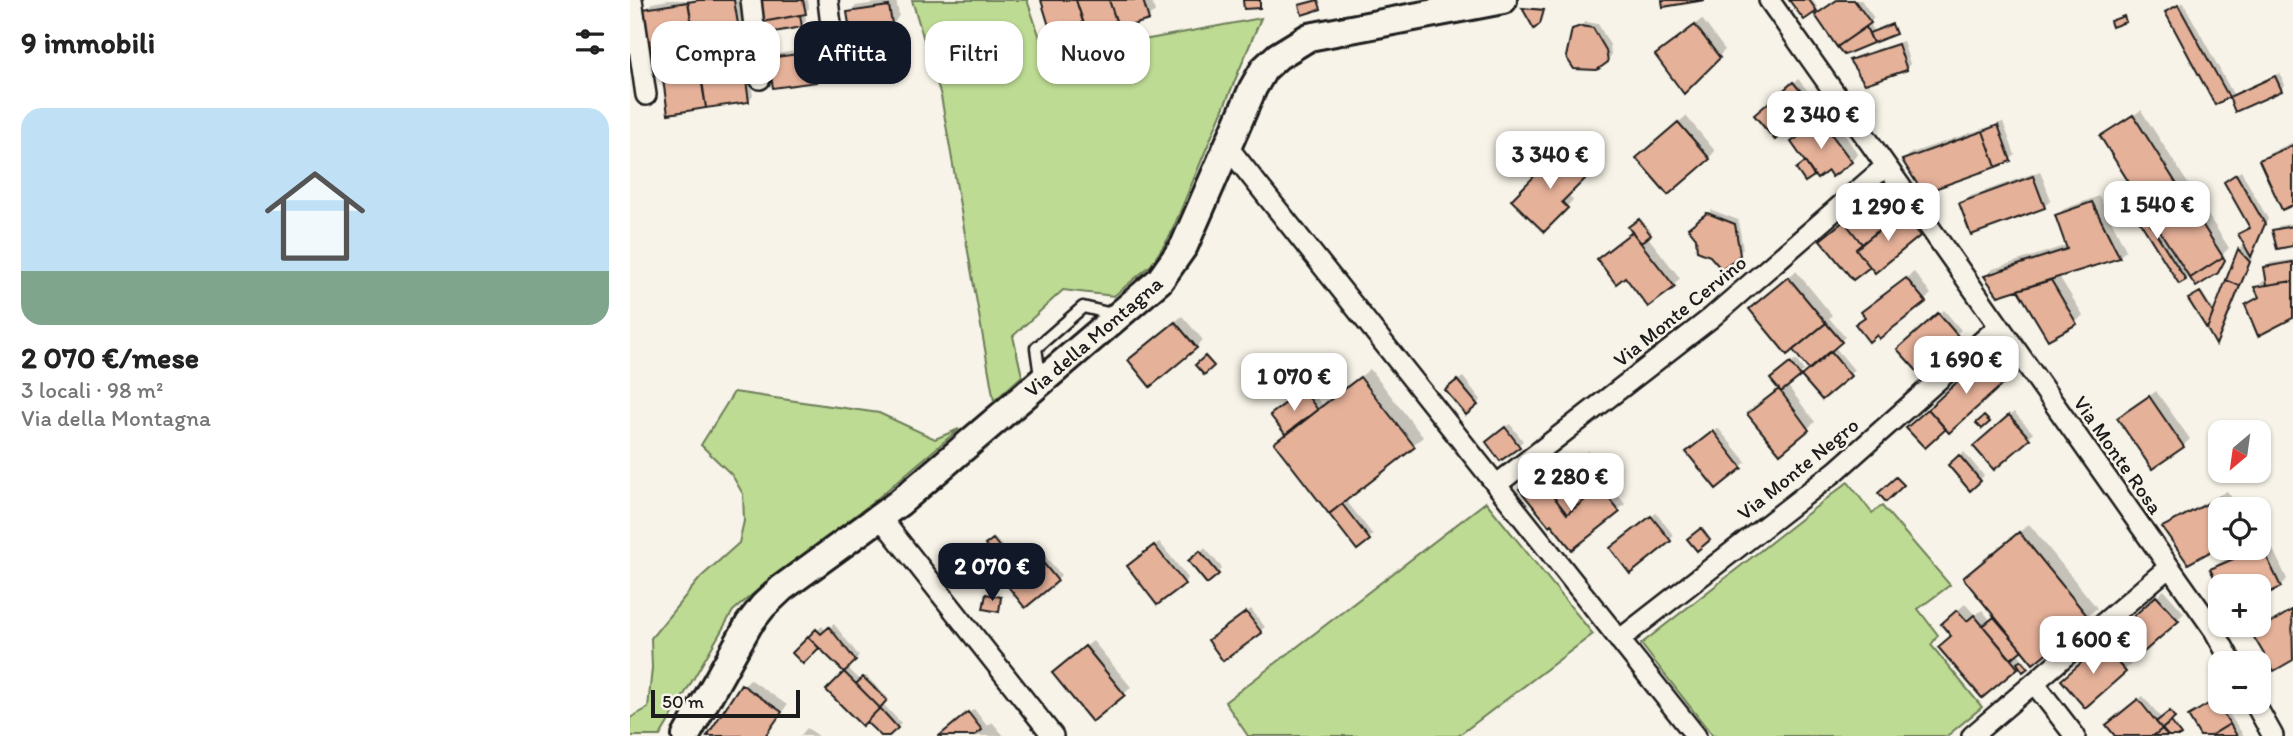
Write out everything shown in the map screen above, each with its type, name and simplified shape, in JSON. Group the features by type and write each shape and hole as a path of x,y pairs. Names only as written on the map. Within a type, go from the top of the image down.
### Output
{"street":[{"path":"632,0 646,95"},
{"path":"751,0 753,21"},
{"path":"828,0 831,21"},
{"name":"Via della Montagna","path":"686,736 749,624 762,606 782,588 880,517 1160,280 1184,246 1264,69 1278,56 1309,37 1503,0"},
{"name":"Via Monte Rosa","path":"1769,0 2214,630 2225,651"},
{"path":"1227,146 1696,736"},
{"name":"Via Monte Cervino","path":"1496,485 1711,318 1886,166"},
{"name":"Via Monte Negro","path":"1619,640 1836,471 1999,326"},
{"path":"880,517 1053,736"},
{"path":"1972,736 2169,567"},
{"path":"2034,683 2075,736"},
{"path":"2261,714 2273,736"}],"green space":[{"path":"912,0 1027,0 1037,29 1037,84 1150,84 1150,39 1261,18 1170,236 1151,265 1114,296 1063,290 1013,336 1022,376 994,401 937,84 1023,84 1023,21 925,21 925,43"},
{"path":"734,392 879,413 935,439 959,429 872,503 733,611 660,736 630,736 630,718 648,708 652,668 651,638 701,577 739,543 744,521 743,494 732,475 701,445"},
{"path":"1848,482 1872,513 1882,506 1950,585 1918,609 1938,635 1931,645 1982,707 1947,736 1713,736 1641,644"},
{"path":"1486,502 1593,634 1458,736 1248,736 1225,702"}],"building":[{"path":"734,0 738,21 691,21 688,2"},
{"path":"758,0 803,0 806,14 762,21"},
{"path":"1041,0 1076,0 1083,21 1047,21"},
{"path":"1076,0 1109,0 1116,21 1083,21"},
{"path":"1109,0 1143,0 1149,20 1116,21"},
{"path":"1243,0 1260,0 1260,8 1244,9"},
{"path":"1318,0 1321,9 1302,15 1299,5"},
{"path":"1662,0 1705,0 1663,7"},
{"path":"1789,0 1809,0 1817,11 1804,20"},
{"path":"1837,0 1854,0 1871,23 1837,47 1815,15"},
{"path":"688,2 691,21 651,21 650,52 643,9"},
{"path":"2178,5 2229,97 2215,105 2165,12"},
{"path":"889,6 892,21 848,21 847,12"},
{"path":"1522,8 1544,10 1540,24 1534,29"},
{"path":"800,15 801,21 794,21 794,28 780,31 780,21 767,21"},
{"path":"2124,16 2126,22 2112,27 2110,21"},
{"path":"1892,24 1896,34 1873,43 1869,33"},
{"path":"1695,25 1720,58 1684,94 1655,55"},
{"path":"1581,26 1593,28 1606,50 1608,62 1597,70 1574,69 1566,57 1572,29"},
{"path":"1866,27 1873,43 1844,55 1837,47"},
{"path":"1898,44 1907,70 1865,84 1849,60"},
{"path":"794,55 794,84 802,84 773,88 772,84 780,84 780,56"},
{"path":"2275,76 2282,91 2235,112 2229,97"},
{"path":"1793,82 1814,107 1775,140 1754,115"},
{"path":"664,84 702,84 706,108 668,114"},
{"path":"702,84 746,84 749,102 706,108"},
{"path":"2133,115 2183,194 2150,216 2100,136"},
{"path":"1678,122 1710,159 1668,195 1636,158"},
{"path":"1820,122 1831,128 1832,135 1852,162 1832,177 1828,171 1817,179 1791,142"},
{"path":"1998,125 2011,161 1996,167 1983,131"},
{"path":"1983,131 1996,167 1923,193 1902,160"},
{"path":"2293,145 2293,205 2282,210 2259,160"},
{"path":"1561,149 1588,176 1562,202 1568,208 1544,232 1511,200"},
{"path":"1805,162 1814,176 1805,182 1796,169"},
{"path":"2236,174 2265,224 2251,257 2238,234 2250,228 2224,182"},
{"path":"2033,176 2045,208 1971,235 1959,203"},
{"path":"1882,189 1901,212 1862,244 1844,221"},
{"path":"2183,194 2223,257 2190,278 2150,216"},
{"path":"2133,197 2186,280 2179,284 2127,201"},
{"path":"2092,202 2120,258 1998,296 1984,276 2067,249 2055,215"},
{"path":"1901,212 1920,236 1875,273 1856,249"},
{"path":"1707,213 1735,224 1740,255 1722,270 1710,256 1697,251 1696,238 1688,228"},
{"path":"1639,219 1651,235 1641,243 1628,227"},
{"path":"1844,221 1862,244 1856,249 1870,267 1853,280 1820,240"},
{"path":"2293,226 2293,246 2277,249 2272,230"},
{"path":"1632,232 1675,287 1648,307 1625,277 1616,284 1597,259"},
{"path":"2238,249 2250,262 2240,286 2226,280"},
{"path":"2223,257 2225,260 2218,273 2196,287 2190,278"},
{"path":"2293,262 2293,281 2267,285 2264,267"},
{"path":"1788,277 1826,323 1787,355 1749,309"},
{"path":"1906,278 1926,302 1879,339 1877,335 1869,342 1855,324 1865,317 1861,312"},
{"path":"2051,280 2077,324 2048,340 2018,290"},
{"path":"2226,280 2240,286 2216,345 2207,329"},
{"path":"2293,281 2293,318 2258,336 2245,305 2259,297 2254,287"},
{"path":"2200,292 2213,313 2207,329 2188,299"},
{"path":"1938,313 1958,336 1917,371 1897,349"},
{"path":"1175,322 1197,348 1150,387 1128,360"},
{"path":"1826,323 1842,342 1809,370 1793,350"},
{"path":"1830,351 1851,376 1822,400 1801,376"},
{"path":"1205,356 1214,366 1204,375 1195,365"},
{"path":"1982,359 2004,383 1949,433 1928,409"},
{"path":"1790,363 1801,376 1781,392 1770,379"},
{"path":"1360,377 1415,447 1329,514 1274,443"},
{"path":"1457,380 1478,405 1466,415 1445,390"},
{"path":"1779,389 1809,430 1780,454 1747,414"},
{"path":"1303,390 1318,410 1286,435 1270,415"},
{"path":"2149,396 2184,447 2152,469 2117,418"},
{"path":"1928,409 1946,429 1925,448 1906,428"},
{"path":"2009,415 2030,439 1994,470 1973,446"},
{"path":"1984,416 1990,422 1982,429 1976,423"},
{"path":"1505,427 1520,447 1500,461 1486,442"},
{"path":"1713,431 1742,468 1716,489 1686,452"},
{"path":"1582,454 1595,470 1590,475 1600,488 1567,514 1544,484"},
{"path":"1959,455 1981,481 1970,491 1948,465"},
{"path":"1533,477 1541,487 1544,484 1567,514 1600,488 1620,512 1572,550 1519,489"},
{"path":"1896,477 1904,485 1886,502 1878,493"},
{"path":"2208,503 2208,553 2188,564 2162,527"},
{"path":"1342,504 1370,540 1357,550 1329,514"},
{"path":"1651,516 1671,541 1630,574 1610,548"},
{"path":"1701,528 1710,540 1697,551 1687,539"},
{"path":"2019,532 2089,618 2033,664 1963,578"},
{"path":"993,539 1004,553 996,560 985,545"},
{"path":"1154,545 1185,584 1157,605 1127,566"},
{"path":"1200,551 1219,574 1207,584 1188,561"},
{"path":"1036,554 1058,581 1025,608 1003,580"},
{"path":"2231,560 2268,560 2281,587 2271,592 2271,574 2212,574 2210,569"},
{"path":"986,594 1001,597 999,612 983,609"},
{"path":"2156,596 2179,621 2137,658 2115,633"},
{"path":"1957,610 1967,621 1974,615 2018,668 1982,698 1938,647 1951,636 1941,624"},
{"path":"2292,610 2293,660 2274,671 2271,666 2271,651 2262,651 2254,637 2271,637 2271,623"},
{"path":"1246,612 1262,633 1223,661 1208,640"},
{"path":"1994,617 2022,650 2011,659 1983,626"},
{"path":"829,627 856,661 844,672 808,637 816,629 821,634"},
{"path":"808,637 819,648 803,664 792,653"},
{"path":"2102,645 2126,672 2085,708 2061,680"},
{"path":"1085,646 1125,695 1092,722 1052,673"},
{"path":"2021,660 2028,668 2023,672 2017,663"},
{"path":"844,672 880,708 862,726 826,690"},
{"path":"863,677 887,700 880,708 856,684"},
{"path":"741,684 782,712 765,736 707,736"},
{"path":"2138,699 2162,729 2153,736 2115,736 2106,725"},
{"path":"2208,704 2208,714 2224,714 2230,724 2210,736 2200,736 2188,716"},
{"path":"880,708 898,728 889,736 881,736 866,722"},
{"path":"2170,711 2175,718 2162,729 2156,722"},
{"path":"968,712 982,730 974,736 939,736"},
{"path":"2171,722 2180,736 2168,736 2162,729"},
{"path":"2230,724 2237,736 2210,736"},
{"path":"2162,729 2168,736 2153,736"}]}
